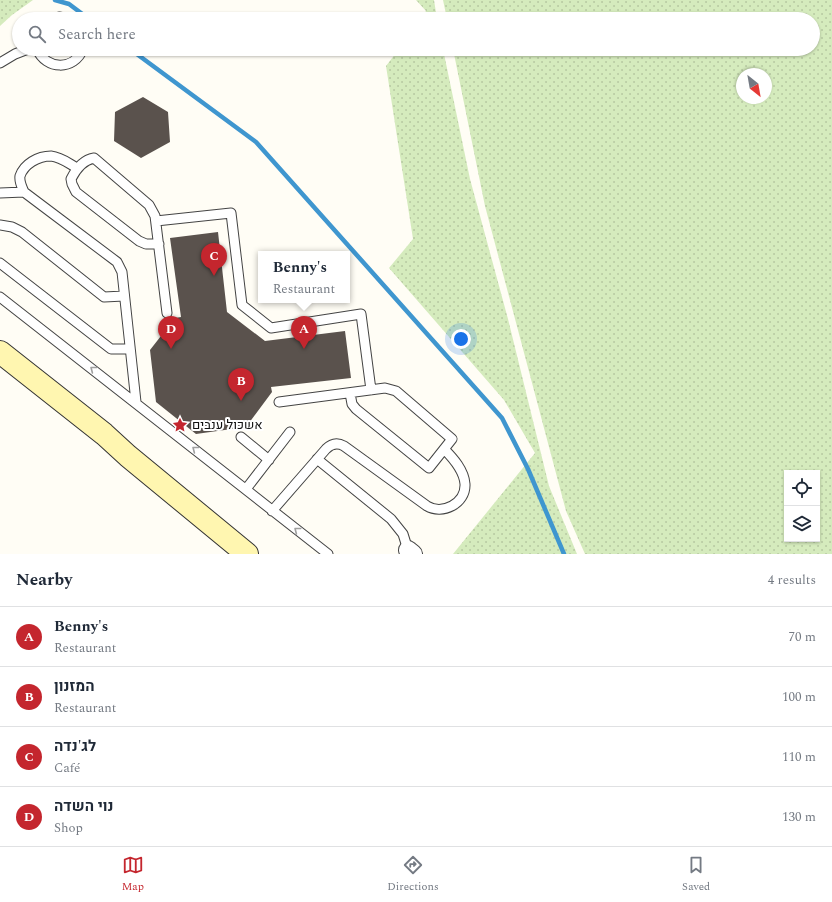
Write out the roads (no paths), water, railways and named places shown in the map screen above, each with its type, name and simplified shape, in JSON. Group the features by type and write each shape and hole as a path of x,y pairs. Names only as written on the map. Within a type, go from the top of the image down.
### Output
{"main road":[{"path":"0,352 104,434 128,456 247,554"}],"lane":[{"path":"0,63 12,56"},
{"path":"40,56 47,62 62,66 76,60 79,56"},
{"path":"76,168 61,158 50,156 40,158 31,162 24,169 20,177 20,184 24,192 117,262 122,272 136,402"},
{"path":"159,244 146,244 139,241 76,192 71,179 76,168 88,159 94,158 149,205 156,221 159,244 167,313"},
{"path":"0,194 24,192"},
{"path":"156,221 232,213 242,305 271,328 361,314 371,390"},
{"path":"0,225 12,227 22,232 104,297 124,296"},
{"path":"0,263 111,349 130,349"},
{"path":"0,297 136,402 328,554"},
{"path":"278,402 385,388 396,391 452,439 429,468 356,409 352,404 350,393"},
{"path":"246,489 290,432"},
{"path":"241,437 269,460"},
{"path":"272,511 317,459 331,446 336,444 342,445 431,509 448,508 458,501 464,490 465,484 464,477 458,465 444,449"},
{"path":"317,459 392,519 403,534 411,552"}],"waterway":[{"path":"55,0 69,4 80,12"},
{"path":"139,56 256,142 502,418 528,469 564,554"}],"place":[{"name":"לג'נדה","path":"214,276"},
{"name":"נוי השדה","path":"171,349"},
{"name":"Benny's","path":"304,349"},
{"name":"המזנון","path":"241,401"},
{"name":"אשכול ענבים","path":"180,425"}]}
